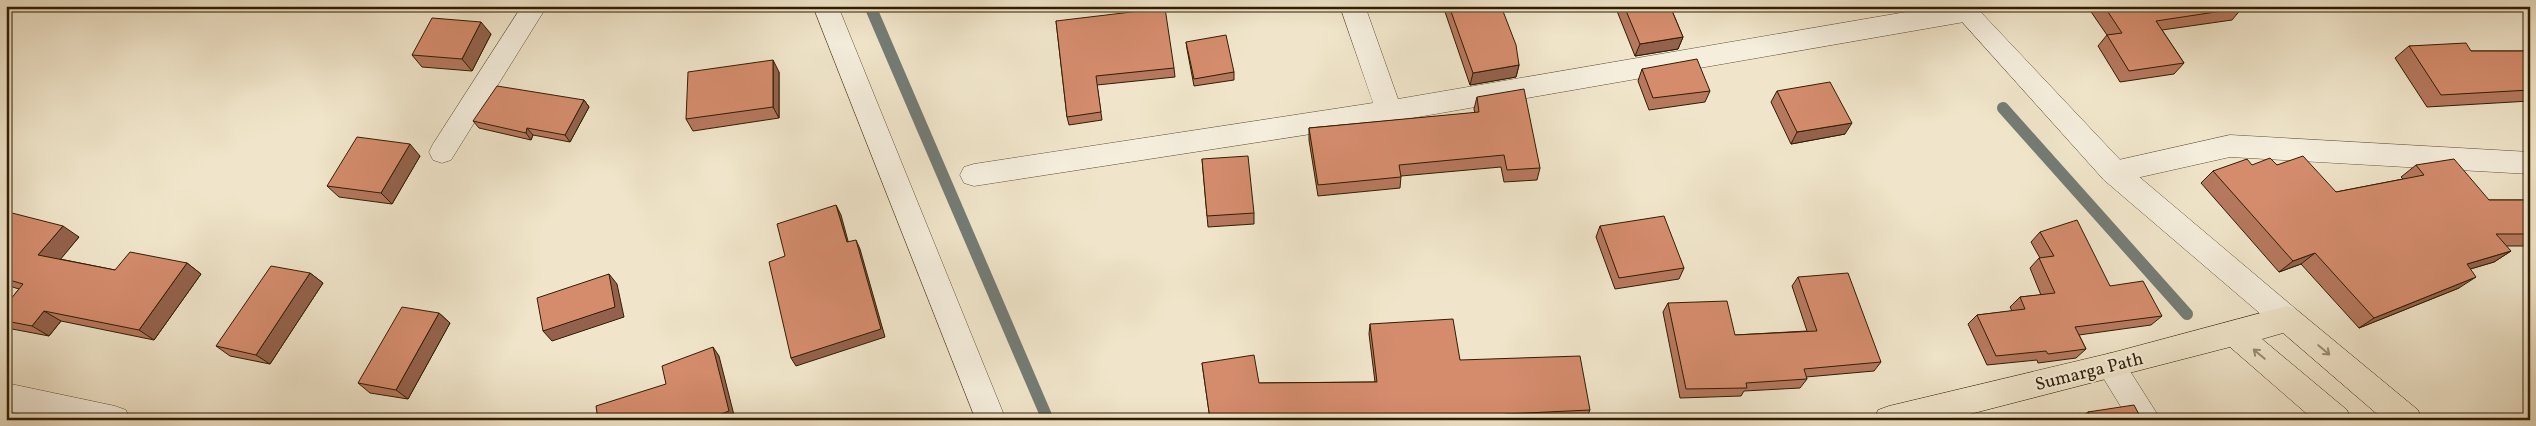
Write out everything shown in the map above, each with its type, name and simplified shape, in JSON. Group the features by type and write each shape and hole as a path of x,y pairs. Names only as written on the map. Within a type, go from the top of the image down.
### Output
{"main road":[{"name":"Sumarga Path","path":"1889,420 2111,366 2287,319"},
{"path":"2287,319 2407,420"},
{"path":"2234,333 2336,420"}],"street":[{"path":"442,152 534,6"},
{"path":"825,6 991,420"},
{"path":"1352,6 1389,111"},
{"path":"974,174 1389,111 1962,9 2114,172 2287,319"},
{"path":"2114,172 2230,146 2530,163"},
{"path":"2111,366 2146,420"},
{"path":"6,397 115,420"}],"building":[{"path":"1449,6 1501,6 1516,45 1519,65 1473,73"},
{"path":"1624,6 1670,6 1683,37 1640,44"},
{"path":"2104,6 2240,6 2242,8 2156,21 2184,63 2129,71 2107,35 2122,33"},
{"path":"1165,8 1174,68 1096,76 1101,112 1067,117 1056,21"},
{"path":"432,18 481,22 462,59 412,55"},
{"path":"1226,35 1234,72 1194,79 1186,42"},
{"path":"2466,43 2471,51 2530,51 2530,90 2441,95 2409,46"},
{"path":"1697,59 1710,91 1653,98 1642,69"},
{"path":"773,60 773,107 686,119 688,72"},
{"path":"1830,82 1852,123 1797,132 1777,91"},
{"path":"497,86 584,100 565,135 527,128 526,133 473,121"},
{"path":"1524,89 1540,168 1507,170 1504,155 1399,165 1401,177 1318,185 1309,128 1479,112 1477,97"},
{"path":"357,137 410,144 381,193 327,186"},
{"path":"1248,156 1254,213 1207,216 1202,159"},
{"path":"2303,156 2336,192 2424,175 2416,165 2454,159 2489,200 2530,200 2530,234 2496,234 2511,251 2467,264 2476,277 2374,318 2315,253 2293,261 2213,171 2247,159 2252,165 2270,158 2277,165"},
{"path":"836,205 847,242 856,240 881,329 791,358 769,262 785,256 777,224"},
{"path":"12,213 63,226 38,255 115,270 130,252 187,263 139,330 44,311 32,326 6,321 6,305 23,284 6,279 6,214 10,215"},
{"path":"1664,216 1684,268 1619,278 1600,226"},
{"path":"2077,220 2110,286 2143,281 2162,316 2075,327 2086,349 2048,354 2046,351 1996,356 1977,315 2025,309 2020,297 2055,293 2039,258 2054,256 2040,232"},
{"path":"271,266 310,273 256,355 216,346"},
{"path":"1848,273 1881,362 1804,369 1807,379 1746,383 1747,388 1686,389 1668,303 1727,301 1735,335 1817,331 1798,277"},
{"path":"609,274 615,307 543,331 537,298"},
{"path":"402,307 439,313 396,390 358,383"},
{"path":"1453,319 1460,360 1580,356 1590,410 1505,414 1506,420 1205,420 1210,419 1202,363 1254,355 1259,383 1377,382 1370,324"},
{"path":"713,347 729,411 706,420 598,420 596,406 666,384 662,366"},
{"path":"2134,405 2142,420 2087,420 2091,419 2088,412"},
{"path":"6,418 22,420 6,420"}],"waterway":[{"path":"870,6 1048,420"},
{"path":"2003,108 2187,314"}]}
